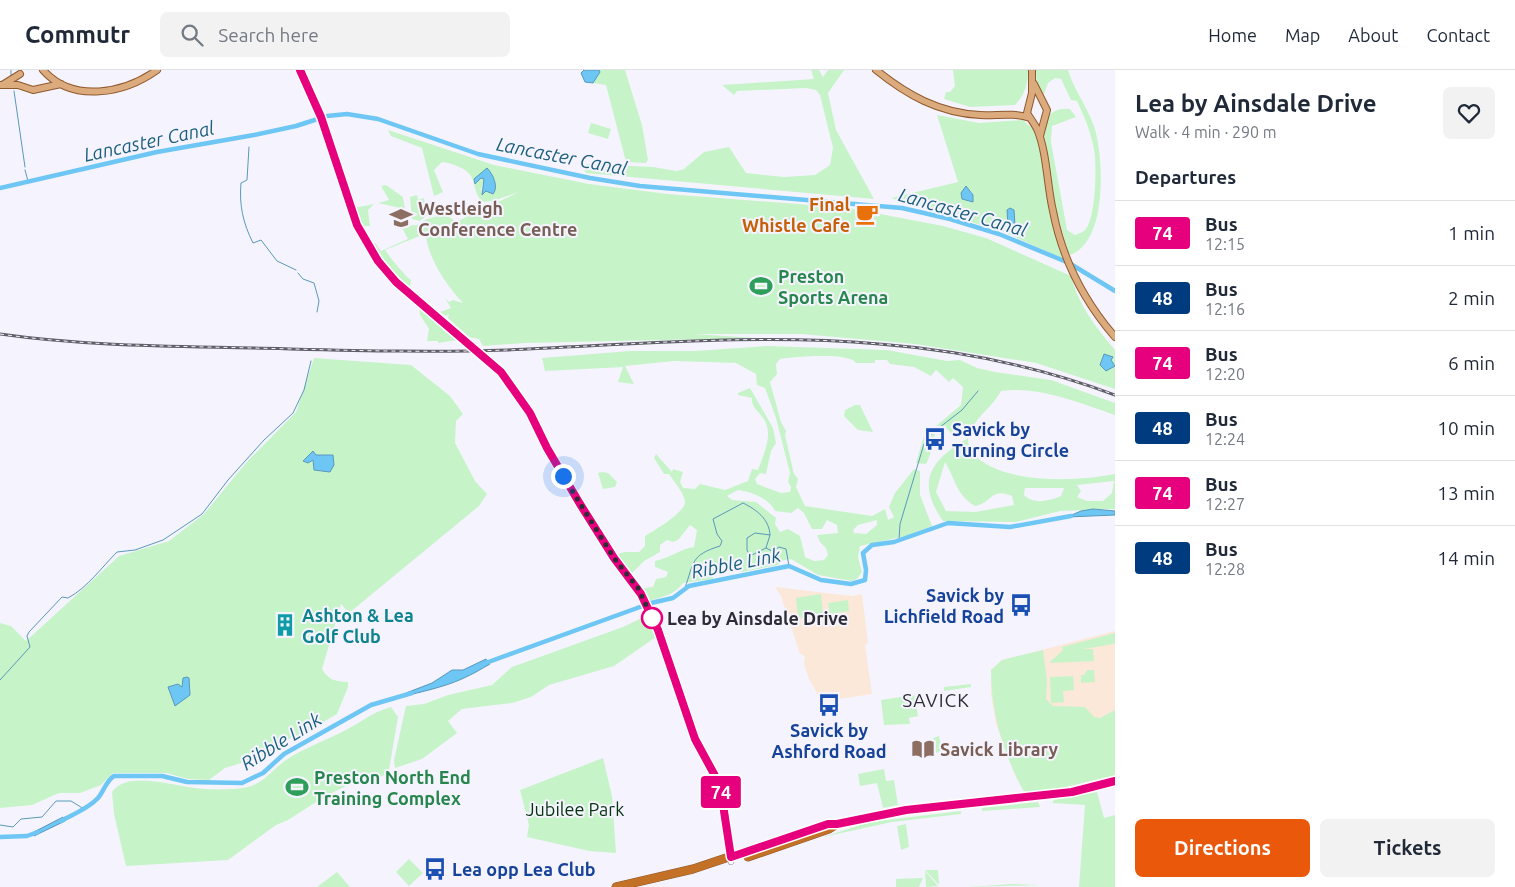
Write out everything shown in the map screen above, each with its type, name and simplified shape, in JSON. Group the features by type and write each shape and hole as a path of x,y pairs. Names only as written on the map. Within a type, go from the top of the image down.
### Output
{"highway":[{"path":"616,887 731,859 818,826 906,810 1072,792 1115,781"}],"main road":[{"path":"44,71 61,84 83,90 110,91 138,83 157,70"},
{"path":"876,70 909,94 938,108 980,115 1011,113 1039,120 1044,117"},
{"path":"1032,70 1033,82 1027,113 1040,138 1054,218 1065,255 1076,279 1096,313 1115,336"},
{"path":"41,88 46,81 44,71"},
{"path":"0,85 22,72 23,86"},
{"path":"1033,82 1041,101 1046,107 1040,138"},
{"path":"0,85 23,86 30,90 61,84"},
{"path":"1011,113 1035,100 1041,101"}],"street":[{"path":"300,70 323,123 357,225 378,261 396,282 501,372 530,413 547,448 580,504 644,600 695,739 720,785 731,859"}],"shaded area":[{"path":"775,587 852,596 862,594 868,643 865,645 872,694 833,700 824,699 818,695 809,679 804,664 805,656 800,654 781,596"},
{"path":"1115,631 1115,775 1061,788 1026,792 1016,777 996,724 991,694 991,670 1002,660"}],"green space":[{"path":"599,70 625,70 642,125 648,160 646,163 626,162 606,85 593,83"},
{"path":"811,70 819,70 823,77 828,70 844,70 828,93 836,130 874,199 586,173 583,168 587,164 653,167 676,171 684,169 704,152 729,147 746,173 784,177 815,175 830,165 833,148 820,95 816,90 806,88 737,91 734,95 722,85 814,79"},
{"path":"953,70 1028,70 1024,93 1015,105 970,107 944,99 946,92 950,92 955,86"},
{"path":"1036,70 1068,70 1094,126 1097,140 1101,177 1097,217 1091,234 1082,247 1070,255 1050,186 1046,164 1044,129 1048,116 1057,110 1070,109 1076,117 1052,126 1051,142 1067,230 1075,235 1085,230 1091,215 1095,178 1094,149 1085,118 1077,101 1071,100 1061,79 1055,78 1048,83 1044,94 1037,88"},
{"path":"937,115 979,123 1023,120 1029,126 1037,128 1045,184 1062,258 1001,231 891,198 958,182"},
{"path":"591,123 611,129 608,139 588,133"},
{"name":"Preston Sports Arena","path":"388,130 494,165 589,184 667,194 849,208 943,226 986,238 1071,276 1078,297 1088,315 1115,350 1115,389 1036,363 915,344 801,334 694,334 757,338 525,343 483,346 479,339 469,337 448,318 449,314 446,316 440,312 451,308 445,298 449,302 453,300 463,303 435,264 426,237 452,223 385,250 411,280 410,287 391,270 374,244 381,251 408,239 401,226 417,225 427,219 438,216 438,211 432,211 420,221 412,219 410,197 417,195 418,200 424,198 426,209 437,207 456,222 519,192 493,201 483,202 478,196 473,179 469,173 458,166 442,162 434,170 443,192 434,196 422,148 391,136","holes":["487,169 492,178 484,193 481,190 484,179 474,179"]},
{"path":"386,185 403,197 405,209 378,203 389,200 381,186"},
{"path":"374,204 368,210 370,226 363,226 354,208"},
{"path":"419,307 458,340 438,343 438,341 427,341 429,329 420,315"},
{"path":"767,346 887,350 947,361 960,360 977,368 995,372 1051,380 1115,403 1115,415 1044,393 1015,390 1001,391 971,431 955,437 946,428 936,432 926,464 916,463 924,436 961,405 963,387 953,378 949,382 936,370 931,376 914,367 890,364 887,360 875,360 875,363 856,363 843,357 832,356 780,359 776,364 777,374 770,382 781,422 786,431 785,435 794,474 798,479 796,487 805,506 872,516 885,509 888,520 894,517 889,507 895,493 914,469 920,471 920,495 932,526 906,536 860,546 858,557 862,572 857,579 852,581 818,575 791,559 784,560 778,565 742,572 730,562 720,563 713,571 713,579 683,583 673,592 649,601 644,588 653,587 656,579 666,577 668,572 655,567 655,561 694,547 697,530 690,525 678,540 673,542 667,540 660,545 660,552 644,561 632,573 616,555 624,552 639,552 645,546 645,536 676,515 684,505 685,501 678,487 669,474 664,474 654,458 656,454 672,472 673,469 683,472 680,482 683,488 695,489 700,484 725,490 748,481 752,469 758,470 768,439 765,421 755,408 752,398 738,395 738,393 750,388 773,428 776,443 771,451 766,474 760,473 755,479 757,484 781,493 790,492 791,487 788,482 790,473 776,418 765,388 757,385 756,374 736,363 674,361 625,366 634,384 618,382 623,367 545,371 542,358 630,351 695,351","holes":["738,490 764,499 775,511 791,513 798,508 804,513 812,529 822,529 827,520 837,525 838,533 817,535 820,542 826,548 828,555 824,560 814,561 805,557 800,536 788,529 780,532 775,524 776,518 756,502 732,500 727,496","877,520 877,525 866,534 854,533 853,530 858,525"]},
{"name":"Ashton & Lea Golf Club","path":"314,358 411,365 450,396 463,414 456,421 455,443 475,481 487,494 479,506 349,613 341,604 322,669 333,680 348,682 348,687 337,714 308,731 280,743 264,756 225,768 209,780 188,779 166,773 113,773 101,785 80,793 59,793 32,805 0,808 0,623 11,626 26,641 119,556 169,541 204,514 245,464 296,412"},
{"path":"855,405 860,405 873,432 858,430 844,416 845,410"},
{"path":"968,438 969,449 977,458 997,469 1012,474 1048,479 1066,479 1115,474 1115,509 1060,511 1016,522 943,521 930,494 929,483 936,463 955,446","holes":["945,462 964,497 975,506 1000,493 1012,496 1014,505 975,512 946,511 936,492","1114,481 1112,493 1103,501 1087,501 1077,497 1081,491 1077,485","1025,488 1064,488 1061,496 1047,501 1032,500 1024,495"]},
{"path":"598,473 608,473 617,482 615,487 603,489"},
{"path":"821,594 823,615 798,618 796,598"},
{"path":"848,600 849,611 830,614 828,603"},
{"path":"646,616 656,637 614,666 549,685 531,697 512,703 462,709 448,721 457,733 422,759 395,768 394,760 406,706 424,704 448,695 492,685 512,667 623,627"},
{"path":"1115,633 1115,643 1082,649 1093,649 1094,661 1049,663 1063,650 1062,647"},
{"path":"1043,650 1047,681 1046,699 1053,706 1085,707 1094,717 1100,718 1115,710 1115,775 1061,788 1026,792 1023,790 1004,747 996,717 991,670 1002,660"},
{"path":"1087,670 1094,670 1095,682 1081,683 1081,675 1084,675"},
{"path":"1073,676 1074,690 1063,691 1064,702 1051,703 1050,677"},
{"path":"971,684 971,687 944,691 944,687"},
{"path":"914,695 918,716 909,718 910,724 884,725 881,700"},
{"name":"Preston North End Training Complex","path":"391,707 398,717 389,770 385,775 346,786 324,797 288,820 276,825 228,860 126,866 114,814 112,792 119,785 128,782 151,781 207,789 248,787 259,782 299,752 347,730 377,712"},
{"path":"939,736 942,750 936,753 933,738"},
{"name":"Jubilee Park","path":"603,758 612,796 616,853 589,851 527,837 529,825 520,790"},
{"path":"884,769 886,781 894,780 898,805 883,808 877,783 860,786 858,774"},
{"path":"1097,792 1104,818 1115,815 1115,887 1079,887 1085,805 1052,803 1054,800"},
{"path":"1038,802 1040,807 982,811 982,808"},
{"path":"961,811 961,814 892,822 823,837 870,822"},
{"path":"906,824 909,847 901,850 897,826"},
{"path":"409,859 423,873 409,886 396,872"},
{"path":"925,870 938,870 939,885"},
{"path":"925,871 938,886 926,887"},
{"path":"337,872 350,887 317,887"},
{"path":"923,878 919,887 896,887 896,879"},
{"path":"1012,884 1040,885 968,887"}],"water":[{"path":"584,70 599,70 600,72 593,83 585,82 581,73"},
{"path":"487,168 493,177 495,191 493,194 486,191 482,195 484,179 481,178 475,184 474,179"},
{"path":"966,186 973,195 973,202 962,199 961,193"},
{"path":"1010,208 1014,210 1015,225 1008,225 1007,210"},
{"path":"1104,354 1113,357 1111,360 1115,366 1106,371 1100,365"},
{"path":"313,451 316,455 333,455 334,465 330,472 314,470 313,460 308,463 303,461"},
{"path":"1093,509 1115,511 1115,515 1067,517 1081,511"},
{"path":"486,659 490,664 473,674 440,687 409,695 406,693 432,683 452,670 463,670"},
{"path":"183,678 189,678 190,695 175,706 168,687 178,684 182,687"},
{"path":"63,817 65,821 34,836 32,833"}],"waterway":[{"path":"11,70 11,76"},
{"path":"14,91 25,167"},
{"name":"Lancaster Canal","path":"0,188 157,152 254,135 296,126 327,116 347,114 378,119 478,154 590,178 640,186 902,208 950,219 999,234 1069,263 1115,291"},
{"path":"249,147 247,180 241,183 242,214 247,228 253,243 261,240 277,261 296,270"},
{"path":"25,170 28,181"},
{"path":"298,273 303,279 314,283 319,301 317,312"},
{"path":"0,680 30,647 27,636 29,632 62,597 68,598 75,594 117,552 135,550 163,540 202,514 228,480 264,440 293,413 304,390 311,361"},
{"path":"899,540 900,524 924,444 931,434 962,410 978,391"},
{"path":"685,588 692,566 699,556 720,546 722,541 717,534 713,519 743,503 765,520 770,535 755,533 747,538 747,550 750,556 766,548"},
{"name":"Ribble Link","path":"483,664 651,603 673,598 689,586 789,566 821,580 851,584 865,580 866,570 863,553 872,545 894,542 948,523 1010,527 1071,516"},
{"path":"770,535 766,548 772,551 779,547 786,549 789,566"},
{"name":"Ribble Link","path":"61,821 94,802 114,776 162,776 187,782 242,783 263,773 284,754 371,705 412,693"},
{"path":"0,825 13,827 21,819 42,817 56,801 71,801 84,809"},
{"name":"Ribble Link","path":"0,837 27,836 38,832"}],"railway":[{"path":"0,334 126,345 412,351 507,350 740,340 833,341 909,347 969,355 1058,376 1115,395"}],"bus line":[{"name":"74","path":"300,70 324,125 357,225 378,261 396,282 473,345 501,372 524,403 547,448 614,558 634,581 658,630 686,717 700,751 720,785 731,857 828,824 837,824 906,810 1072,792 1115,781"}],"place":[{"name":"Final Whistle Cafe","path":"867,214"},
{"name":"Westleigh Conference Centre","path":"401,218"},
{"name":"Preston Sports Arena","path":"761,286"},
{"name":"Savick by Turning Circle","path":"935,439"},
{"name":"Savick by Lichfield Road","path":"1021,605"},
{"name":"Lea by Ainsdale Drive","path":"652,618"},
{"name":"Ashton & Lea Golf Club","path":"285,625"},
{"name":"Savick by Ashford Road","path":"829,705"},
{"name":"Savick Library","path":"923,749"},
{"name":"Preston North End Training Complex","path":"297,787"},
{"name":"Lea opp Lea Club","path":"435,869"}],"district":[{"name":"SAVICK","path":"936,700"}],"route":[{"path":"563,476 614,558 634,581 652,618"}]}
